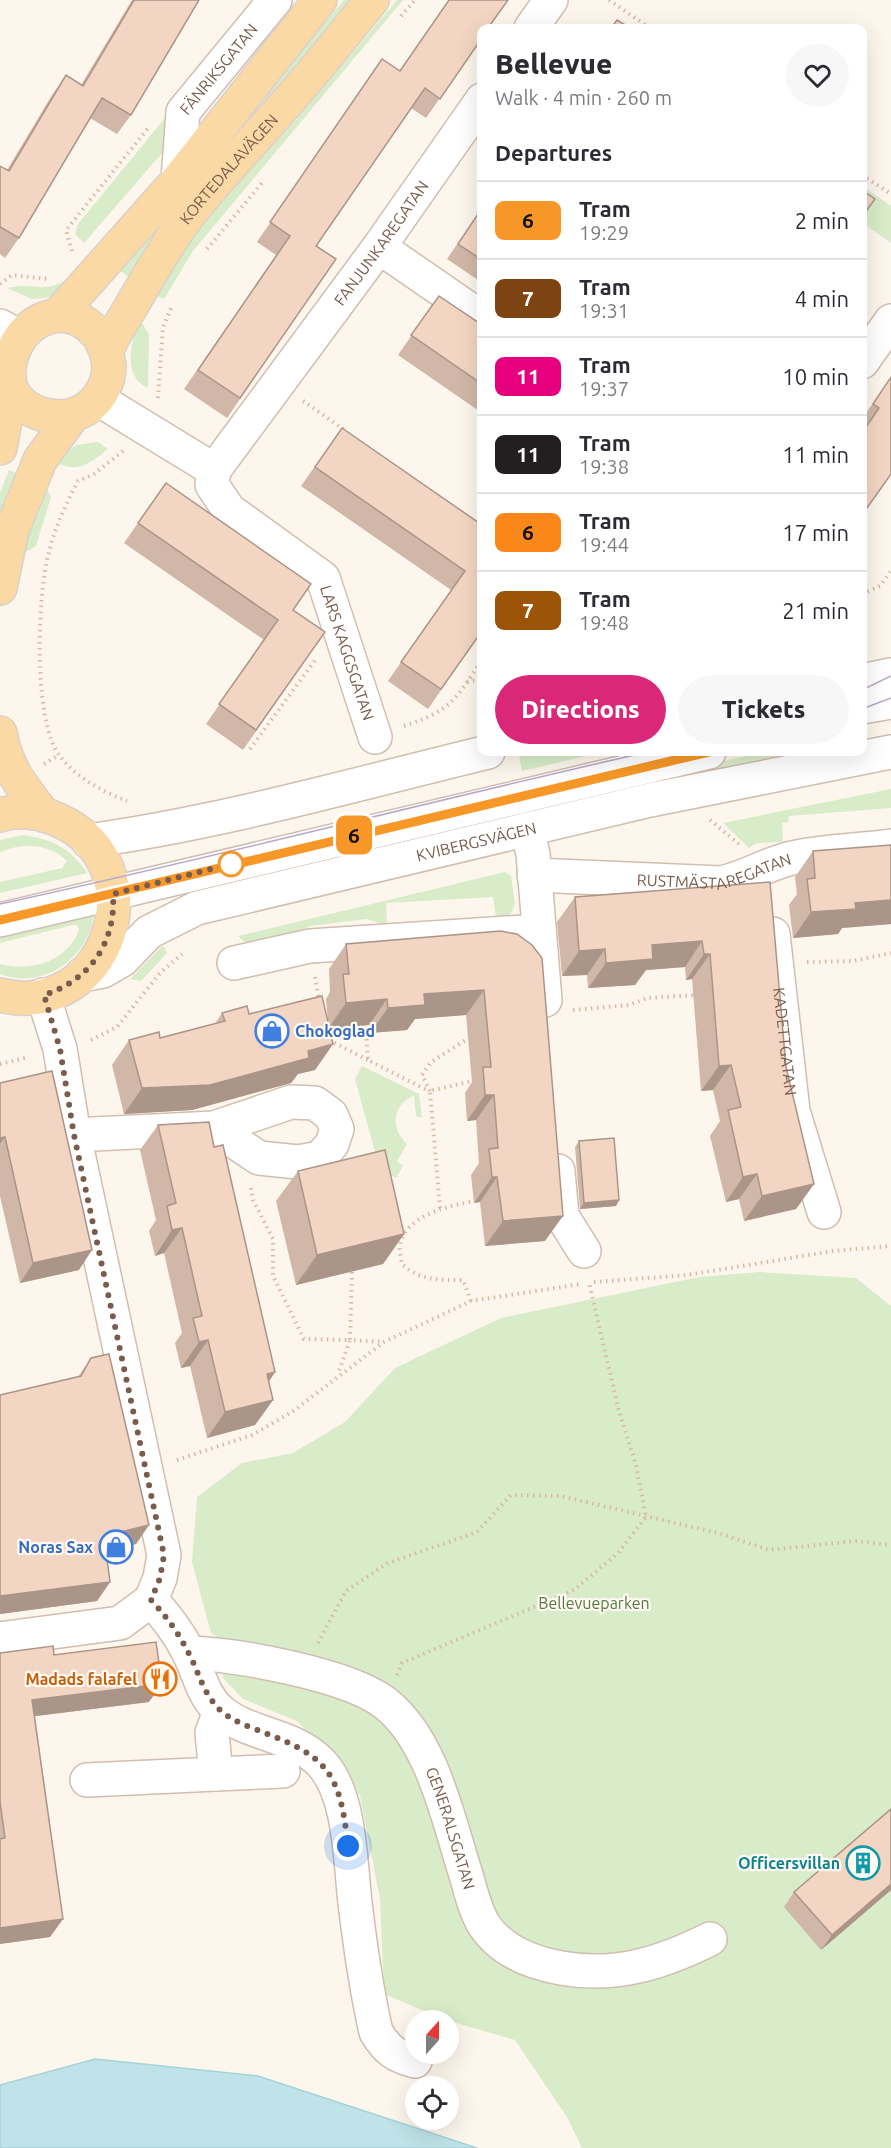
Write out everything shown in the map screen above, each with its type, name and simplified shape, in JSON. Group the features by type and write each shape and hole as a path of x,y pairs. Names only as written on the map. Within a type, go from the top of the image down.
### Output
{"main road":[{"name":"KORTEDALAVÄGEN","path":"58,315 178,180 320,0"},
{"name":"KORTEDALAVÄGEN","path":"0,588 12,530 40,460 107,382 109,367 107,353 132,305 188,215 372,0"},
{"path":"0,448 11,388 7,361 8,331 42,317 58,315 80,320 97,333 107,353"},
{"path":"11,388 21,403 37,413 55,417 86,407"},
{"path":"0,733 4,757 19,782 44,815"},
{"path":"0,815 25,812 44,815 72,828 88,841 101,858 112,887 110,932 99,956 82,975 44,995 16,998 0,995"}],"street":[{"name":"FÄNRIKSGATAN","path":"178,180 183,112 275,0"},
{"path":"534,24 551,0"},
{"name":"FANJUNKAREGATAN","path":"214,470 276,382 379,247 477,107"},
{"path":"379,247 477,315"},
{"path":"867,355 891,321"},
{"path":"86,407 214,470"},
{"name":"LARS KAGGSGATAN","path":"214,470 212,485 229,510 323,578 375,737"},
{"path":"867,680 891,675"},
{"path":"867,706 891,702"},
{"path":"867,725 891,722"},
{"name":"KVIBERGSVÄGEN","path":"82,975 104,971 122,960 149,932 196,908 749,779 891,752"},
{"path":"88,841 142,833 242,812 477,755"},
{"path":"0,903 112,887 151,868 229,853 514,781 627,756"},
{"path":"0,920 112,887 691,756"},
{"path":"527,829 534,875 546,1022"},
{"name":"RUSTMÄSTAREGATAN","path":"534,875 721,883 745,878 766,866 796,857 891,846"},
{"name":"KADETTGATAN","path":"766,866 793,1112 824,1212"},
{"path":"234,963 310,946 539,931"},
{"path":"0,1640 120,1623 151,1600 160,1578 164,1555 74,1135 60,1049 44,995"},
{"path":"74,1135 214,1128 291,1102 315,1103 331,1114 337,1129 332,1144 320,1158 298,1162 259,1158 214,1128"},
{"path":"556,1136 562,1216 584,1251"},
{"path":"151,1600 169,1620 189,1653 204,1691 220,1711 245,1725 296,1744 320,1761 334,1779 346,1823 356,1913 376,2032 386,2049 405,2059"},
{"name":"GENERALSGATAN","path":"189,1653 219,1653 356,1685 387,1704 410,1732 431,1767 484,1925 507,1947 537,1964 589,1973 642,1967 676,1956 710,1939"},
{"path":"216,1774 212,1732 220,1711"},
{"path":"87,1780 283,1771"}],"path":[{"path":"609,0 644,24"},
{"path":"75,262 66,230 167,104 183,112"},
{"path":"867,178 891,194"},
{"path":"0,284 12,275 40,279 57,276"},
{"path":"276,382 355,438"},
{"path":"867,592 880,586 891,572"},
{"path":"250,749 314,662 341,632"},
{"path":"375,737 440,713 477,667"},
{"path":"466,682 477,680"},
{"path":"705,816 766,866"},
{"path":"310,946 320,1004"},
{"path":"776,962 853,961 891,953"},
{"path":"99,1037 117,1027 160,973 176,959"},
{"path":"546,1022 595,1010 629,1005 647,998 703,994"},
{"path":"366,1034 368,1060"},
{"path":"440,1208 430,1091 422,1075 430,1062 469,1036 479,1036"},
{"path":"325,1039 430,1091 472,1081"},
{"path":"0,1064 19,1060"},
{"path":"259,1158 250,1180 253,1200 273,1239 273,1276 304,1339 384,1342"},
{"path":"471,1301 463,1281 429,1280 413,1275 402,1264 400,1246 404,1236 424,1215 440,1208 474,1201"},
{"path":"145,1469 252,1435 292,1412 338,1374 384,1342 471,1301 589,1283 687,1275 833,1251 891,1246"},
{"path":"338,1374 350,1340 352,1272"},
{"path":"387,1704 402,1663 450,1640 520,1615 574,1590 618,1553 646,1517 636,1465 619,1411 589,1283"},
{"path":"304,1672 346,1592 388,1563 477,1532 511,1495 561,1496 722,1534 769,1550 855,1541 891,1545"}],"green space":[{"path":"344,0 350,0 209,171 135,282 118,269"},
{"path":"397,0 403,0 193,251 164,299 155,295 197,224 297,119"},
{"path":"169,113 163,152 84,243 75,234 78,224"},
{"path":"867,189 891,206 891,243 867,226"},
{"path":"75,275 54,297 32,299 7,288 47,287"},
{"path":"140,320 149,334 148,388 140,383 131,366 131,347"},
{"path":"98,442 108,449 84,465 70,467 54,462 76,445"},
{"path":"9,470 21,475 0,524 0,493"},
{"path":"46,487 51,497 36,546 22,554 21,532"},
{"path":"519,756 586,756 522,771"},
{"path":"747,756 819,756 674,787 670,772"},
{"path":"891,789 891,808 789,816 788,822 782,823 783,842 757,843 749,848 723,823"},
{"path":"23,835 43,839 60,846 81,864 87,873 0,893 0,882 62,868 67,861 52,851 35,846 17,847 0,852 0,840"},
{"path":"505,872 511,876 515,904 508,918 496,917 493,897 386,903 387,926 367,919 310,926 280,943 252,948 238,936"},
{"path":"94,908 92,925 86,940 64,965 34,978 17,978 0,974 0,964 23,967 57,957 66,950 79,930 77,925 73,925 0,943 0,932"},
{"path":"163,945 167,953 141,981 130,979"},
{"path":"362,1066 419,1094 422,1118 416,1116 414,1095 401,1105 396,1118 398,1131 407,1144 397,1161 403,1166 396,1178 380,1170 355,1079"},
{"name":"Bellevueparken","path":"759,1272 856,1278 891,1306 891,2148 582,2148 567,2117 515,2040 459,2024 459,2010 422,2010 384,1994 380,1899 360,1796 347,1772 297,1721 243,1699 223,1678 227,1645 211,1633 192,1562 197,1497 242,1463 293,1453 345,1422 395,1368 501,1318 699,1277"}],"water":[{"path":"95,2059 258,2076 405,2124 405,2130 422,2130 477,2148 0,2148 0,2085"}],"building":[{"path":"134,0 199,0 131,115 102,98 19,238 0,227 0,166 9,171 66,75 83,86"},
{"path":"449,0 508,0 491,24 477,24 477,45 440,99 425,88 316,246 336,259 240,398 198,370 290,236 270,222 382,59 400,71"},
{"path":"867,193 875,199 867,210"},
{"path":"477,216 477,257 458,244"},
{"path":"439,296 477,322 477,381 411,335"},
{"path":"891,377 891,474 867,508 867,426 879,408 873,404"},
{"path":"342,428 477,522 477,638 441,689 401,662 465,571 315,467"},
{"path":"166,483 311,584 293,610 325,632 256,730 219,704 278,620 138,523"},
{"path":"891,845 891,900 855,903 856,909 811,912 807,879 815,878 813,851"},
{"path":"770,882 786,1067 814,1184 762,1196 757,1174 743,1177 728,1110 741,1107 731,1065 719,1066 710,954 704,954 702,941 652,945 653,959 606,963 605,949 579,951 575,897"},
{"path":"500,931 517,934 532,945 542,958 563,1216 503,1221 497,1177 492,1177 489,1149 498,1148 494,1095 485,1095 483,1067 491,1067 484,990 424,994 425,1005 388,1008 387,999 346,1003 343,974 349,974 346,944"},
{"path":"322,996 333,1044 308,1051 309,1058 210,1085 142,1088 129,1040 159,1032 160,1038 225,1021 222,1013 247,1006 249,1014"},
{"path":"52,1071 92,1250 33,1263 5,1137 0,1138 0,1083"},
{"path":"209,1122 214,1147 223,1145 275,1372 267,1374 273,1400 225,1412 208,1340 199,1342 193,1318 202,1316 182,1228 172,1230 167,1206 176,1203 158,1125"},
{"path":"614,1138 619,1200 584,1203 579,1141"},
{"path":"385,1150 404,1234 317,1255 298,1171"},
{"path":"109,1354 149,1525 104,1536 110,1582 0,1596 0,1395 81,1376 91,1358"},
{"path":"156,1642 162,1684 32,1700 63,1919 0,1928 0,1839 5,1838 0,1802 0,1653 53,1646 54,1655"},
{"name":"Officersvillan","path":"891,1809 891,1884 832,1935 794,1892"}],"tram line":[{"path":"867,688 891,676"},
{"path":"867,707 891,698"},
{"path":"0,904 631,756"},
{"name":"6","path":"0,920 517,795 691,756"},
{"path":"0,920 692,756"}],"place":[{"name":"Chokoglad","path":"272,1031"},
{"name":"Noras Sax","path":"116,1547"},
{"name":"Madads falafel","path":"160,1679"},
{"name":"Officersvillan","path":"863,1863"}],"route":[{"path":"231,864 113,894 113,920 99,956 82,975 70,984 44,995 60,1049 74,1135 164,1555 160,1578 151,1600 169,1620 189,1653 204,1691 220,1711 245,1725 296,1744 320,1761 334,1779 346,1823 348,1846"}]}
